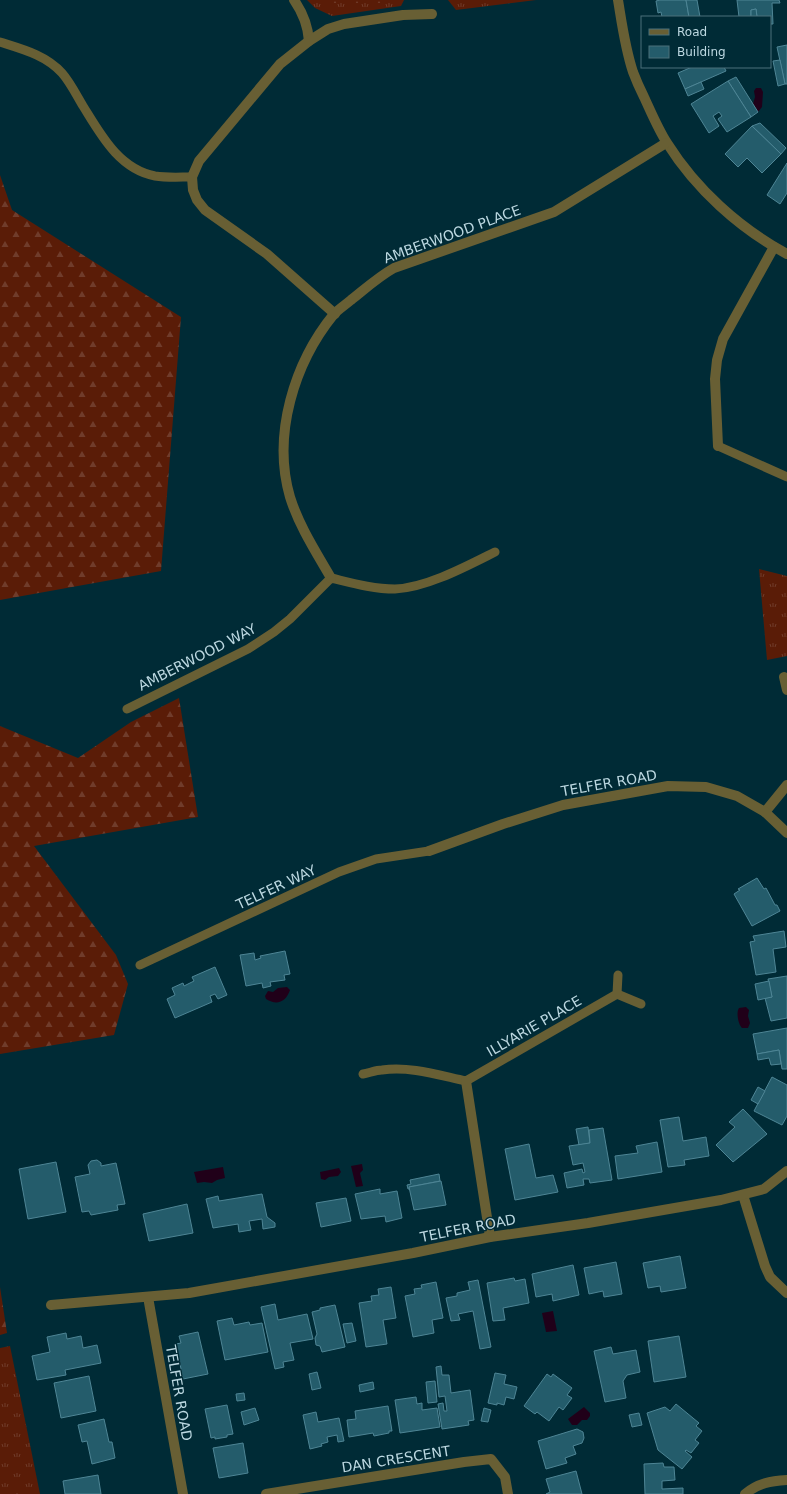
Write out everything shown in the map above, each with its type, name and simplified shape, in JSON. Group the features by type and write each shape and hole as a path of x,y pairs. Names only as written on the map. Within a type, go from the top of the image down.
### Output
{"street":[{"path":"294,0 304,16 309,41"},
{"path":"618,0 623,38 633,72 648,108 666,143 689,174 717,203 746,228 787,254"},
{"path":"335,314 267,254 205,210 197,200 193,190 192,177 199,161 280,64 309,41 328,29 344,24 403,15 432,14"},
{"name":"AMBERWOOD PLACE","path":"331,578 302,527 290,497 285,470 284,440 288,408 296,381 309,352 335,314 377,278 394,268 554,212 666,143"},
{"path":"718,446 715,379 717,360 723,339 774,246"},
{"path":"784,677 787,690"},
{"path":"765,812 787,784"},
{"name":"TELFER ROAD","path":"429,850 563,805 668,786 706,787 737,796 765,812 787,833"},
{"path":"466,1081 490,1237"},
{"name":"TELFER ROAD","path":"51,1305 189,1293 413,1253 490,1237 601,1221 721,1200 764,1189 787,1171"},
{"path":"743,1195 765,1266 770,1277 787,1293"},
{"name":"TELFER ROAD","path":"148,1297 183,1494"},
{"name":"DAN CRESCENT","path":"266,1494 490,1459 505,1477 508,1494"},
{"path":"745,1494 753,1488 768,1482 787,1480"}],"lane":[{"path":"0,42 27,51 46,60 62,73 115,153 127,164 141,172 156,176 192,177"},
{"path":"718,446 787,477"},
{"path":"331,578 380,589 415,586 495,552"},
{"name":"AMBERWOOD WAY","path":"127,709 248,649 274,632 290,619 331,578"},
{"name":"TELFER WAY","path":"140,965 339,872 376,859 429,850"},
{"path":"618,975 617,994 641,1004"},
{"name":"ILLYARIE PLACE","path":"466,1081 617,994"},
{"path":"363,1074 382,1070 400,1069 466,1081"}],"green space":[{"path":"307,0 404,0 401,6 332,16 315,8"},
{"path":"322,0 382,0 381,3 326,3"},
{"path":"448,0 536,0 456,10"},
{"path":"0,175 12,210 181,317 161,571 0,600"},
{"path":"759,569 787,576 787,656 767,660"},
{"path":"179,698 198,817 34,846 116,955 128,984 114,1035 0,1054 0,726 78,758 131,722"},
{"path":"0,1287 7,1333 0,1335"},
{"path":"10,1346 40,1494 0,1494 0,1348"}],"shaded area":[{"path":"756,88 761,88 763,92 762,107 758,112 753,104 755,97 754,91"},
{"path":"287,987 290,990 281,1002 274,1002 266,999 265,996 268,991 273,992 278,988"},
{"path":"746,1007 749,1010 748,1016 750,1023 748,1028 742,1028 739,1021 738,1012 739,1008"},
{"path":"362,1164 363,1170 360,1173 363,1186 356,1187 351,1166"},
{"path":"223,1167 225,1178 212,1183 197,1183 194,1172"},
{"path":"339,1168 341,1172 338,1176 329,1177 325,1180 321,1179 320,1172"},
{"path":"553,1311 557,1331 546,1332 542,1313"},
{"path":"584,1407 590,1413 590,1416 587,1420 582,1420 577,1425 572,1425 568,1419"}],"building":[{"path":"686,0 689,16 662,16 661,12 658,13 656,1"},
{"path":"686,0 697,0 700,16 689,16"},
{"path":"737,0 779,0 780,3 772,3 773,24 771,24 771,16 757,16 756,9 751,10 751,16 739,16"},
{"path":"756,9 757,16 751,16 751,10"},
{"path":"787,45 787,84 785,84 777,47"},
{"path":"780,60 785,84 778,86 773,61"},
{"path":"690,68 724,68 726,71 685,89 678,73"},
{"path":"736,77 758,112 751,117 728,81"},
{"path":"728,81 751,117 727,132 718,119 722,116 719,112 713,116 719,126 709,133 691,104"},
{"path":"701,82 704,89 688,96 685,89"},
{"path":"760,123 786,148 781,154 752,126"},
{"path":"752,126 781,154 762,173 747,158 738,167 725,154"},
{"path":"787,163 787,193 780,204 767,195"},
{"path":"757,878 764,889 766,888 780,911 752,926 734,894 740,890 738,889"},
{"path":"784,931 786,947 773,949 776,972 756,975 750,942 755,941 753,936"},
{"path":"285,951 290,974 284,975 285,980 270,982 271,986 263,988 262,983 246,986 240,955 254,953 255,960 261,958 260,956"},
{"path":"215,967 227,995 218,999 215,994 210,996 212,1002 175,1018 167,999 175,995 172,988 183,983 184,986 194,981 192,977"},
{"path":"787,976 787,1018 771,1021 765,998 772,997 768,979"},
{"path":"769,981 772,997 758,1000 755,984"},
{"path":"787,1028 787,1069 782,1069 779,1050 757,1054 753,1034"},
{"path":"779,1050 781,1064 771,1065 769,1058 758,1060 757,1054"},
{"path":"772,1077 787,1085 787,1116 782,1125 754,1111"},
{"path":"758,1087 765,1091 758,1104 751,1100"},
{"path":"743,1109 767,1134 733,1162 716,1145 735,1127 729,1122"},
{"path":"679,1117 683,1141 706,1137 709,1156 684,1160 685,1165 668,1167 660,1120"},
{"path":"588,1127 590,1143 579,1145 576,1129"},
{"path":"603,1128 612,1180 590,1183 589,1179 583,1179 584,1185 567,1188 564,1173 582,1169 583,1173 585,1172 583,1163 573,1165 569,1146 590,1143 589,1130"},
{"path":"657,1142 662,1172 618,1179 615,1156 638,1153 636,1146"},
{"path":"529,1144 536,1178 553,1175 558,1192 515,1200 505,1149"},
{"path":"97,1160 101,1163 101,1166 116,1163 125,1204 117,1205 118,1210 91,1215 89,1211 82,1212 75,1177 90,1174 88,1165 91,1161"},
{"path":"56,1162 66,1212 28,1219 19,1169"},
{"path":"439,1174 440,1181 409,1187 410,1189 408,1189 407,1185 411,1184 410,1180"},
{"path":"441,1181 446,1205 414,1210 409,1187"},
{"path":"380,1189 380,1194 397,1191 402,1218 386,1222 385,1216 361,1219 355,1194"},
{"path":"262,1194 267,1217 275,1223 275,1227 263,1229 262,1219 249,1221 251,1230 239,1232 238,1224 213,1228 206,1199 218,1196 219,1201"},
{"path":"346,1198 351,1221 321,1227 316,1203"},
{"path":"187,1204 193,1233 149,1241 143,1214"},
{"path":"680,1256 686,1288 661,1292 660,1286 648,1288 643,1263"},
{"path":"616,1262 622,1294 604,1297 603,1291 589,1294 584,1268"},
{"path":"573,1265 579,1295 553,1301 552,1294 536,1297 532,1274"},
{"path":"514,1278 515,1281 525,1279 529,1303 503,1308 505,1320 493,1321 487,1283"},
{"path":"478,1280 491,1347 480,1349 473,1311 458,1314 460,1320 451,1321 446,1298 457,1296 457,1293 470,1290 468,1282"},
{"path":"436,1282 443,1318 432,1320 434,1333 413,1337 405,1296 415,1294 414,1289 422,1288 421,1285"},
{"path":"391,1287 396,1318 383,1320 387,1344 366,1347 359,1303 372,1301 371,1296 379,1295 378,1289"},
{"path":"275,1304 278,1320 307,1314 313,1339 290,1343 294,1360 283,1362 284,1367 275,1369 261,1307"},
{"path":"335,1305 345,1347 322,1352 320,1346 316,1345 315,1338 317,1334 312,1312 320,1310 320,1308"},
{"path":"232,1318 234,1325 249,1322 250,1325 262,1323 268,1352 225,1360 217,1321"},
{"path":"352,1323 356,1341 347,1343 343,1324"},
{"path":"198,1332 208,1374 183,1379 176,1344 181,1343 179,1336"},
{"path":"66,1333 67,1339 81,1336 83,1348 97,1345 101,1363 65,1370 66,1375 37,1380 32,1356 50,1352 47,1337"},
{"path":"679,1336 686,1377 654,1382 648,1341"},
{"path":"611,1347 613,1354 636,1350 640,1372 627,1375 623,1381 626,1398 605,1402 594,1351"},
{"path":"441,1366 442,1375 449,1375 451,1393 470,1390 474,1420 468,1421 469,1425 442,1429 438,1404 443,1403 444,1411 447,1411 445,1396 439,1397 436,1367"},
{"path":"317,1372 321,1388 312,1390 309,1374"},
{"path":"495,1373 506,1375 504,1384 517,1387 514,1399 506,1397 504,1405 488,1403"},
{"path":"547,1374 551,1377 553,1374 572,1388 567,1395 572,1398 563,1410 559,1407 549,1421 537,1412 535,1414 524,1406"},
{"path":"89,1376 96,1411 61,1418 54,1383"},
{"path":"435,1381 437,1402 428,1403 426,1382"},
{"path":"373,1382 374,1389 360,1392 359,1385"},
{"path":"244,1393 245,1400 237,1401 236,1394"},
{"path":"416,1397 417,1404 422,1403 422,1410 437,1408 440,1427 400,1433 395,1400"},
{"path":"676,1404 699,1423 696,1426 702,1431 695,1440 699,1443 691,1453 686,1450 685,1451 692,1457 682,1469 658,1450 647,1413 665,1407 670,1411"},
{"path":"227,1405 233,1434 227,1435 227,1437 215,1439 215,1437 211,1438 205,1409"},
{"path":"388,1406 392,1431 374,1436 373,1433 349,1437 347,1420 356,1419 355,1411"},
{"path":"255,1408 259,1420 244,1425 241,1412"},
{"path":"484,1408 491,1410 488,1422 481,1421"},
{"path":"316,1412 318,1422 339,1418 344,1441 338,1442 337,1435 327,1437 328,1442 321,1444 322,1446 310,1449 303,1415"},
{"path":"639,1413 642,1425 632,1427 629,1415"},
{"path":"104,1419 109,1442 112,1442 115,1458 92,1464 87,1441 82,1442 78,1425"},
{"path":"577,1429 583,1432 584,1438 582,1443 573,1446 576,1454 565,1458 567,1463 546,1469 538,1441"},
{"path":"243,1443 248,1473 219,1478 213,1448"},
{"path":"663,1463 664,1467 674,1467 675,1480 662,1481 662,1489 683,1488 683,1494 645,1494 644,1464"},
{"path":"576,1471 582,1494 546,1494 550,1492 546,1479"},
{"path":"98,1475 101,1494 65,1494 63,1481"}]}
